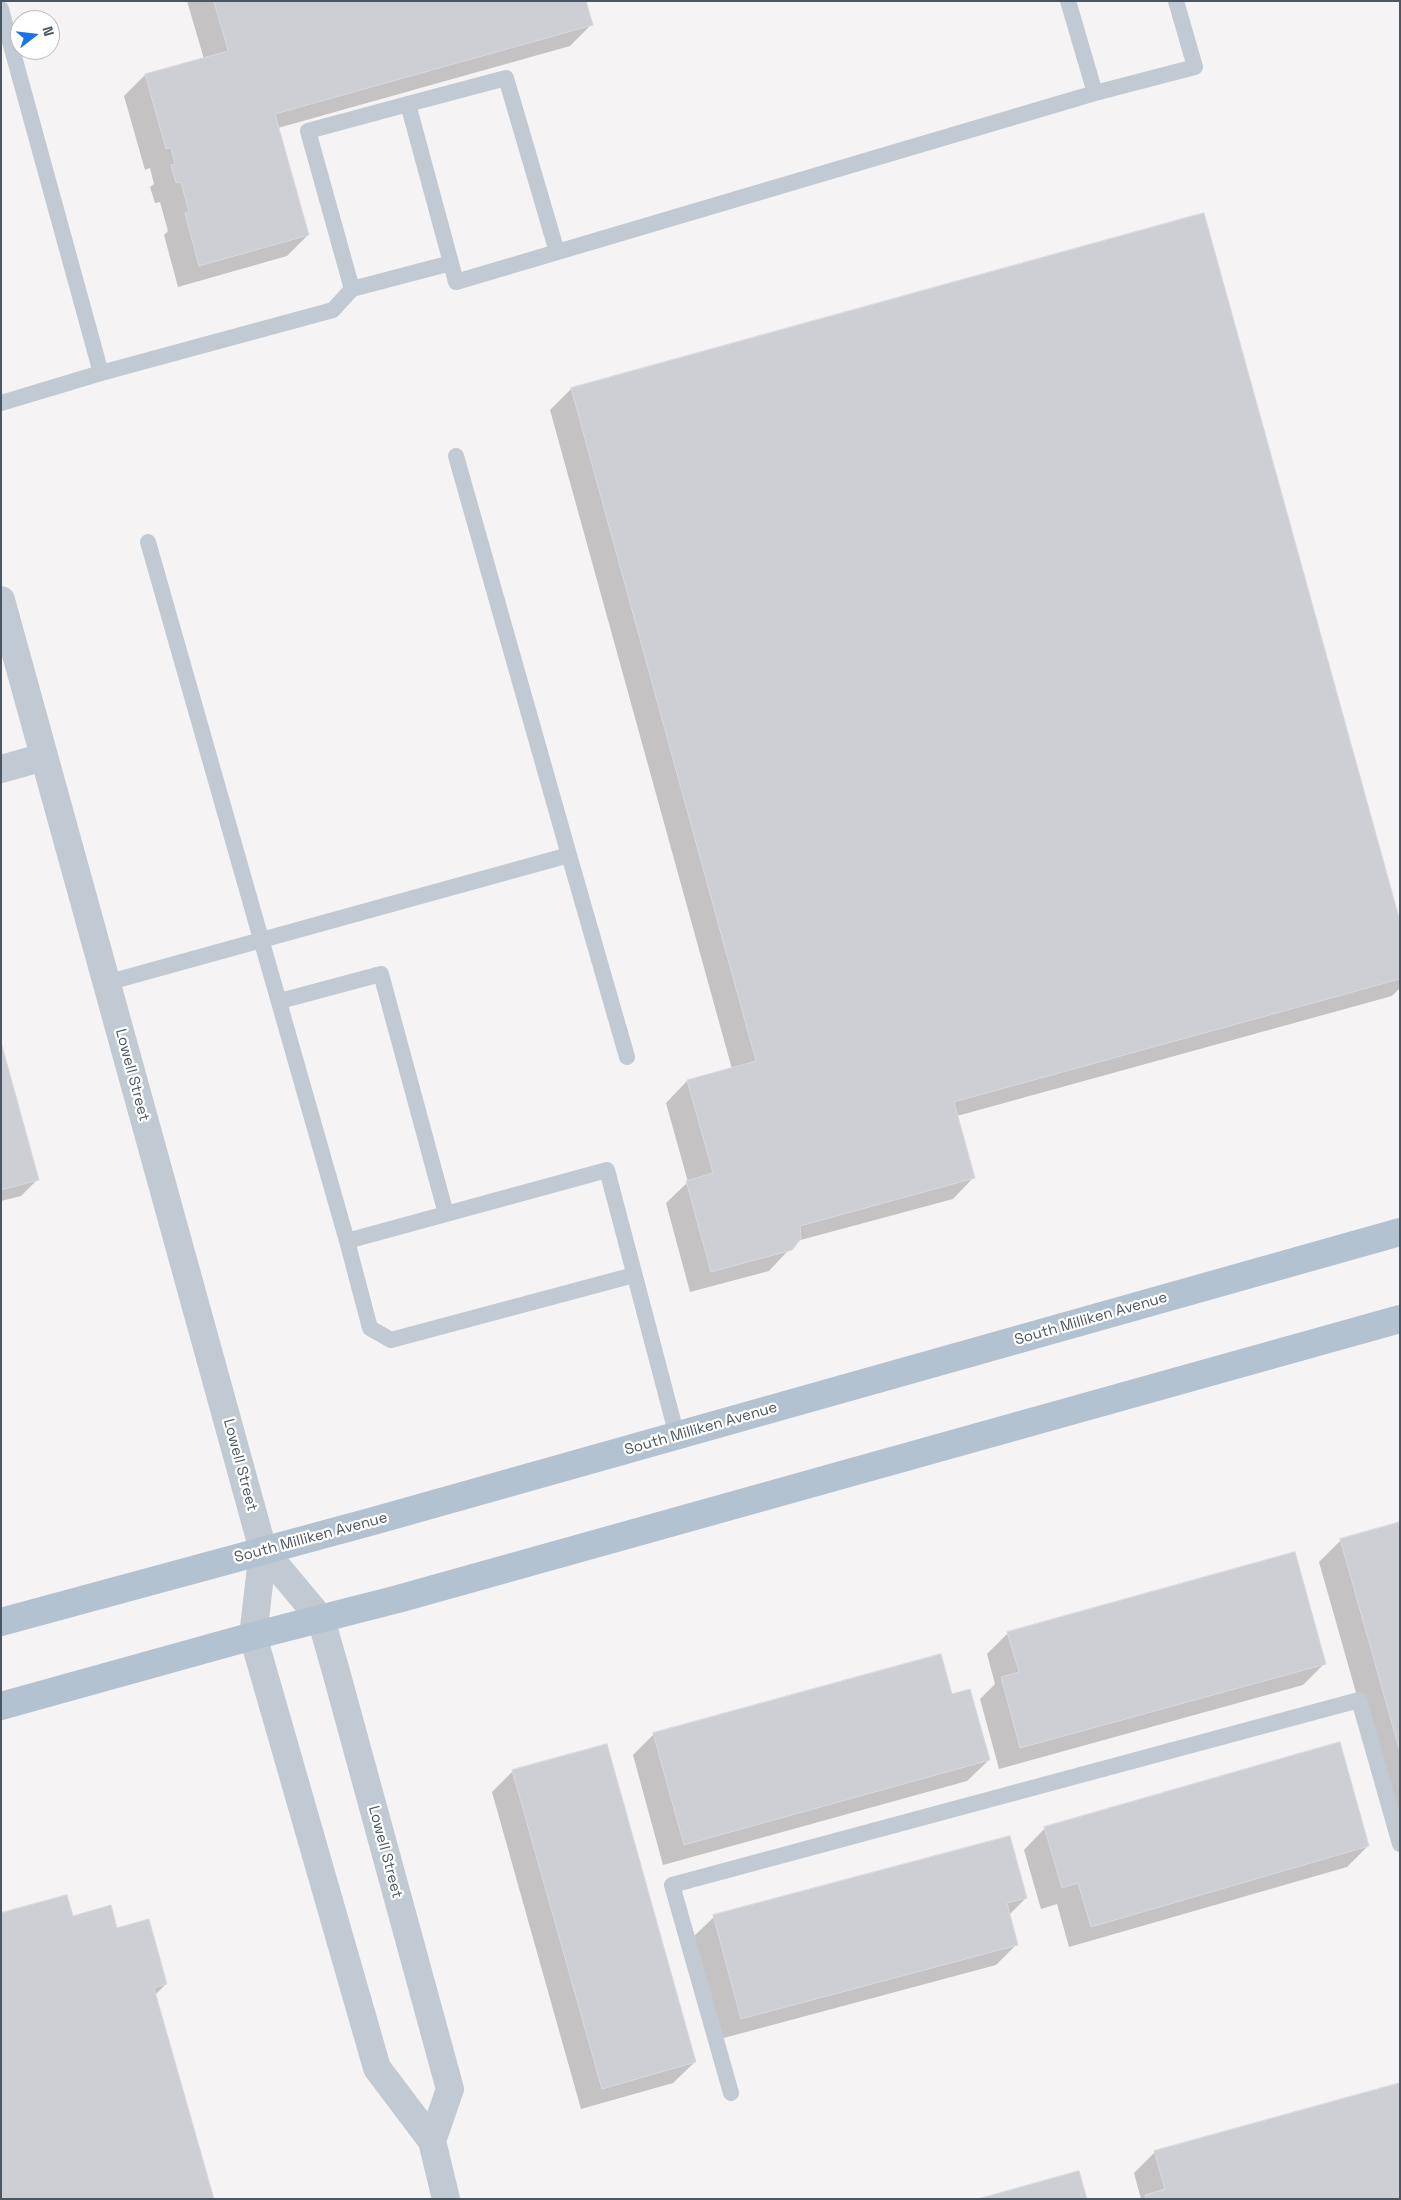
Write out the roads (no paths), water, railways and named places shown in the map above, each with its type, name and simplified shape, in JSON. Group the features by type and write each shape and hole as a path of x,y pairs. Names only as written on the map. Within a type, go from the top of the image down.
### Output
{"main road":[{"name":"South Milliken Avenue","path":"1,1622 677,1436 1400,1232"},
{"path":"1,1706 1400,1319"}],"street":[{"name":"Lowell Street","path":"1,600 263,1550 253,1636 377,2068 432,2141 446,2199"},
{"path":"1,769 44,757"},
{"name":"Lowell Street","path":"263,1550 321,1619 450,2089 432,2141"}],"lane":[{"path":"1068,1 1095,94"},
{"path":"408,104 456,282 1095,94 1195,67 1176,1"},
{"path":"1,9 101,373"},
{"path":"352,289 308,130 506,78 557,252"},
{"path":"1,403 101,373 332,310 352,289 451,263"},
{"path":"456,456 626,1057"},
{"path":"148,542 280,1001 370,1328 391,1340 634,1275"},
{"path":"106,983 569,855"},
{"path":"280,1001 381,974 446,1214"},
{"path":"347,1241 607,1170 677,1436"},
{"path":"731,2093 672,1885 1358,1700 1400,1844"}]}
